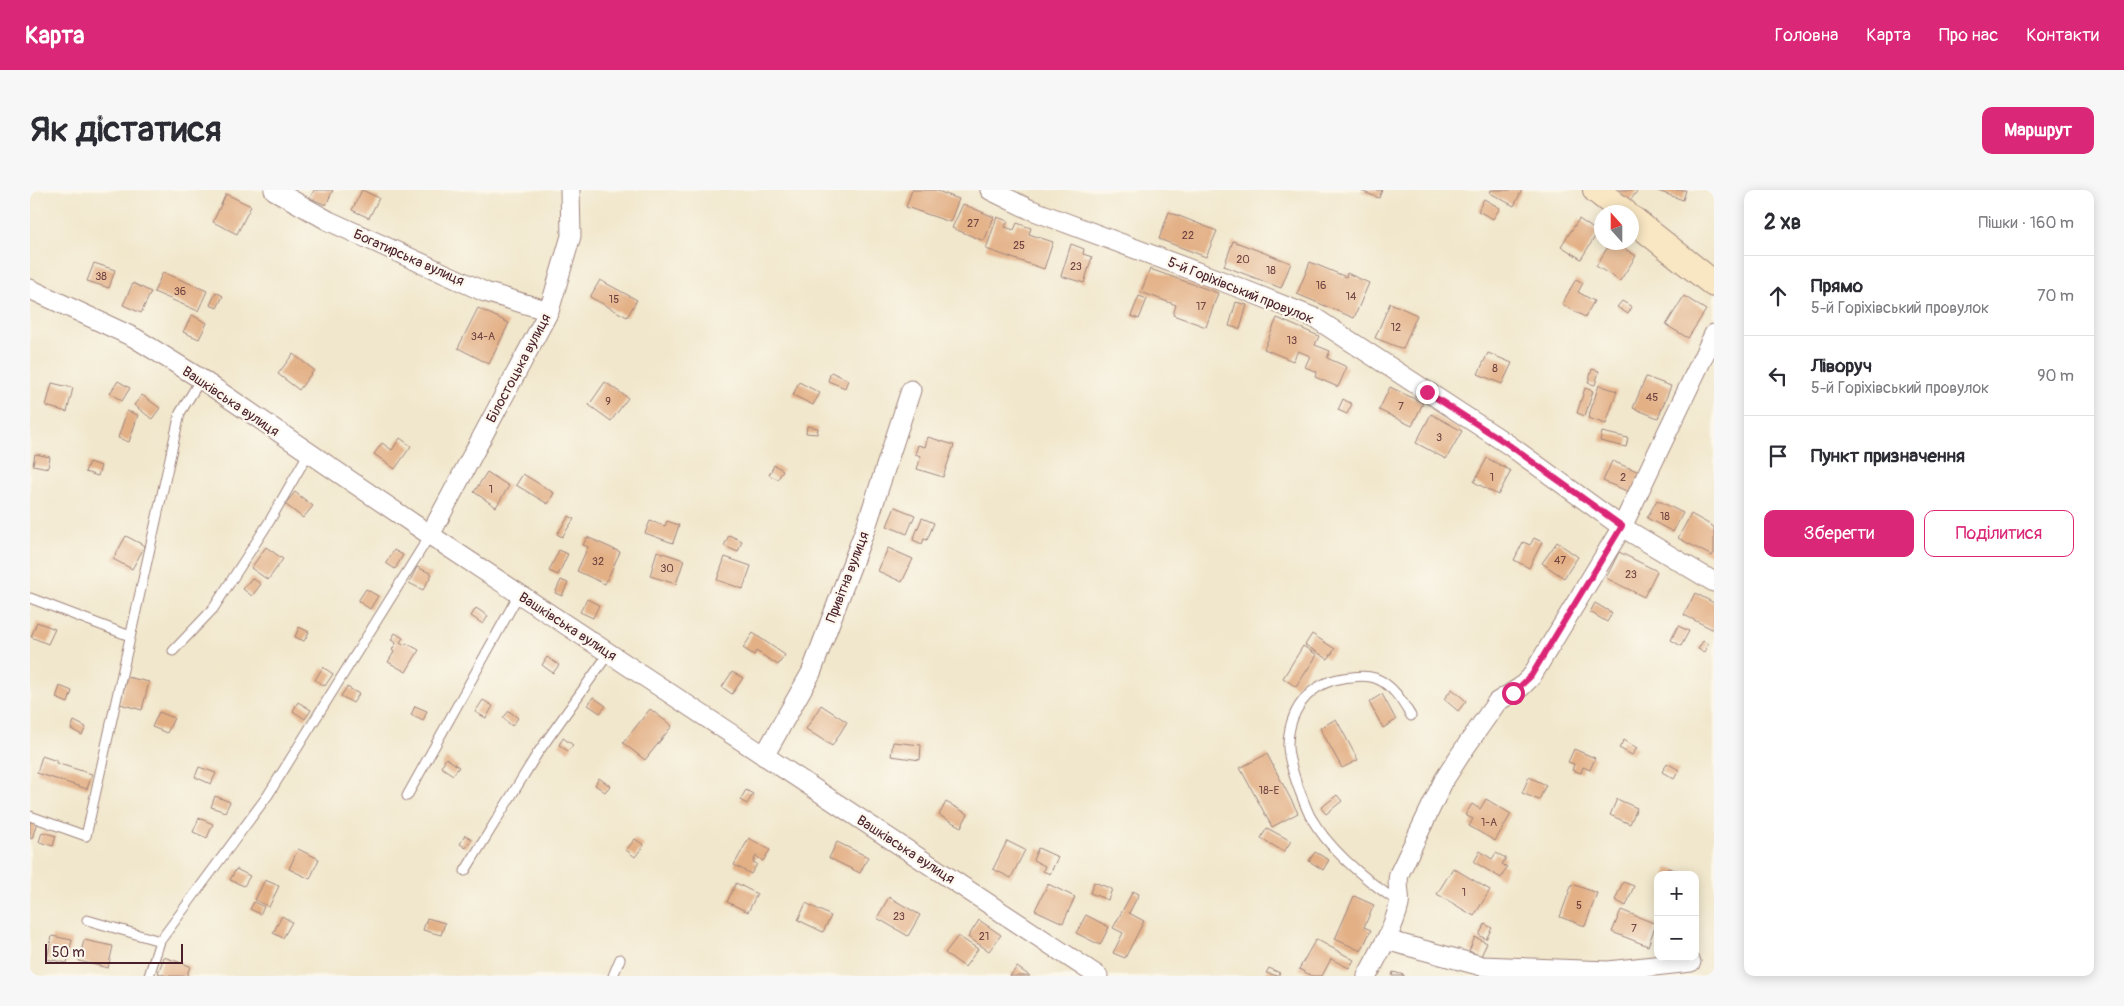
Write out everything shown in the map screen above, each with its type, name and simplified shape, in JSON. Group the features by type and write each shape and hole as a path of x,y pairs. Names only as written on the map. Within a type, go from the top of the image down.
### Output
{"street":[{"name":"Богатирська вулиця","path":"274,190 329,221 485,292 549,311"},
{"name":"Білостоцька вулиця","path":"430,535 549,311 571,236 570,190"},
{"name":"5-й Горіхівський провулок","path":"990,190 1029,209 1315,318 1509,445 1622,526 1714,582"},
{"path":"1596,190 1615,205"},
{"path":"1639,225 1714,284"},
{"name":"Вашківська вулиця","path":"30,289 135,338 201,380 308,454 1098,976"},
{"path":"1366,976 1386,940 1400,903 1397,884 1399,874 1444,780 1497,702 1521,687 1531,676 1622,526 1714,334"},
{"name":"Привітна вулиця","path":"764,756 811,673 866,527 911,390"},
{"path":"1386,940 1482,966 1608,971 1691,962"}],"lane":[{"path":"30,816 86,836 180,413 201,380"},
{"path":"173,651 213,609 269,522 308,454"},
{"path":"149,976 160,941 268,795 430,535"},
{"path":"408,796 519,594"},
{"path":"30,598 130,636"},
{"path":"465,871 537,754 609,653"},
{"path":"1400,903 1374,886 1338,853 1310,816 1294,775 1287,744 1292,718 1302,700 1313,689 1342,677 1374,678 1398,694 1411,716"},
{"path":"87,920 160,941"},
{"path":"613,976 620,959"}],"building":[{"path":"314,190 333,190 326,205 310,198"},
{"path":"362,190 379,198 369,218 352,210"},
{"path":"912,190 935,190 959,199 950,222 906,207"},
{"path":"1362,190 1382,190 1379,198"},
{"path":"1491,190 1522,190 1514,206 1490,193"},
{"path":"1620,190 1638,190 1629,202 1618,192"},
{"path":"1655,190 1686,190 1683,200"},
{"path":"226,194 251,206 237,234 213,222"},
{"path":"1484,199 1500,208 1493,219 1478,211"},
{"path":"963,204 994,217 984,241 952,228"},
{"path":"1169,212 1217,231 1206,257 1159,239"},
{"path":"997,217 1008,221 1005,227 1014,230 1017,223 1031,228 1029,234 1053,242 1044,269 986,249"},
{"path":"1579,219 1594,229 1594,238 1581,259 1561,246"},
{"path":"1233,241 1291,263 1281,288 1224,266"},
{"path":"1071,244 1084,249 1083,254 1092,257 1084,283 1061,276"},
{"path":"1606,250 1627,250 1636,256 1620,281 1596,266"},
{"path":"1310,262 1346,277 1347,273 1369,283 1354,318 1297,294"},
{"path":"94,263 115,270 109,288 87,281"},
{"path":"1150,269 1218,293 1206,327 1173,315 1176,305 1141,292"},
{"path":"163,272 207,291 198,311 154,292"},
{"path":"1576,279 1583,283 1578,292 1594,301 1585,317 1562,304"},
{"path":"600,280 637,300 627,317 590,297"},
{"path":"133,283 151,292 141,313 123,305"},
{"path":"216,292 223,296 217,308 210,305"},
{"path":"1139,296 1147,299 1139,319 1131,316"},
{"path":"1684,296 1706,310 1688,338 1666,325"},
{"path":"1622,301 1632,307 1628,314 1617,307"},
{"path":"1236,302 1247,305 1240,329 1229,326"},
{"path":"1390,303 1417,315 1403,349 1375,338"},
{"path":"478,308 509,323 489,364 458,348"},
{"path":"192,315 207,323 199,339 183,332"},
{"path":"1277,318 1319,336 1315,345 1330,351 1327,358 1347,367 1338,387 1315,377 1317,372 1305,367 1310,356 1298,351 1293,361 1264,349"},
{"path":"1488,353 1512,363 1502,384 1478,374"},
{"path":"293,354 314,370 299,390 278,374"},
{"path":"1592,369 1599,371 1595,385 1588,383"},
{"path":"831,372 848,380 845,388 828,381"},
{"path":"1646,377 1671,386 1658,418 1633,408"},
{"path":"118,381 130,388 122,401 110,393"},
{"path":"605,382 628,398 611,421 589,405"},
{"path":"799,382 820,393 813,405 793,395"},
{"path":"52,383 73,388 67,412 46,406"},
{"path":"1599,385 1617,391 1606,424 1588,418"},
{"path":"1390,387 1423,403 1412,426 1379,410"},
{"path":"1585,388 1593,391 1585,416 1577,413"},
{"path":"142,395 160,408 152,419 134,405"},
{"path":"1343,399 1352,404 1347,414 1338,410"},
{"path":"127,411 138,415 129,442 118,438"},
{"path":"1431,414 1462,431 1446,459 1416,443"},
{"path":"807,426 818,428 817,434 806,433"},
{"path":"1602,432 1628,438 1626,447 1600,441"},
{"path":"928,437 954,445 943,477 917,469 921,456 915,454 918,445 925,447"},
{"path":"400,438 411,446 395,469 374,454 382,443 392,450"},
{"path":"35,454 50,457 48,468 33,465"},
{"path":"1487,458 1511,471 1498,495 1474,482"},
{"path":"1612,461 1642,473 1634,494 1603,481"},
{"path":"89,462 101,466 98,476 85,472"},
{"path":"774,465 783,470 778,479 769,475"},
{"path":"487,472 509,486 496,507 474,492"},
{"path":"523,474 554,493 548,504 516,485"},
{"path":"295,492 313,506 303,518 285,504"},
{"path":"1657,500 1683,513 1673,532 1647,518"},
{"path":"895,507 915,515 907,534 887,526"},
{"path":"1691,514 1714,527 1714,553 1712,556 1678,538"},
{"path":"569,516 574,519 562,537 557,534"},
{"path":"922,518 934,523 927,540 924,539 922,544 913,540"},
{"path":"650,521 665,526 667,521 679,525 673,543 645,533"},
{"path":"729,535 742,541 738,552 724,546"},
{"path":"126,536 145,546 132,569 113,559"},
{"path":"587,537 620,552 605,584 577,571 588,547 583,545"},
{"path":"1534,538 1542,542 1529,568 1514,560 1523,542 1530,545"},
{"path":"1557,542 1578,557 1564,578 1542,563"},
{"path":"266,547 283,559 268,580 251,568"},
{"path":"888,548 913,559 902,582 878,571"},
{"path":"394,550 403,555 395,569 386,563"},
{"path":"559,550 568,554 558,575 549,571"},
{"path":"657,551 684,560 676,584 650,576"},
{"path":"1619,552 1657,571 1644,597 1606,578"},
{"path":"725,557 751,566 743,589 717,580"},
{"path":"417,567 432,574 423,590 409,583"},
{"path":"252,578 261,584 252,596 243,589"},
{"path":"561,580 568,583 562,596 555,593"},
{"path":"366,589 378,596 370,609 358,601"},
{"path":"1695,593 1714,603 1714,630 1684,615"},
{"path":"587,599 599,605 593,618 580,612"},
{"path":"1595,603 1612,613 1607,622 1590,612"},
{"path":"476,608 488,616 483,624 471,616"},
{"path":"37,622 55,629 48,644 31,637"},
{"path":"1678,626 1689,631 1681,646 1671,640"},
{"path":"299,627 309,632 304,641 295,637"},
{"path":"395,633 403,638 400,642 419,650 406,672 388,662 394,652 392,650 396,643 391,640"},
{"path":"753,633 785,655 778,665 756,651 754,655 743,648"},
{"path":"1312,634 1335,649 1328,659 1305,645"},
{"path":"1703,641 1708,644 1704,652 1698,649"},
{"path":"1303,646 1317,655 1296,687 1283,678"},
{"path":"547,657 559,665 553,673 542,665"},
{"path":"323,667 333,674 325,686 315,680"},
{"path":"732,672 743,678 732,694 722,687"},
{"path":"127,677 149,682 142,710 120,704"},
{"path":"60,686 72,691 68,703 56,698"},
{"path":"347,687 359,694 353,703 341,696"},
{"path":"1452,689 1466,701 1458,711 1444,699"},
{"path":"1382,694 1396,720 1383,728 1369,702"},
{"path":"593,697 606,706 600,713 588,705"},
{"path":"483,700 493,706 486,718 475,712"},
{"path":"298,702 311,710 305,719 293,711"},
{"path":"821,705 847,722 832,746 806,729"},
{"path":"415,706 427,711 423,721 411,715"},
{"path":"650,709 672,726 645,760 623,743"},
{"path":"509,711 518,718 512,726 503,718"},
{"path":"159,712 174,718 167,733 152,727"},
{"path":"1336,719 1358,760 1342,768 1320,728"},
{"path":"74,721 86,727 82,735 71,729"},
{"path":"563,738 573,745 568,751 559,745"},
{"path":"1624,740 1637,748 1632,755 1619,748"},
{"path":"893,742 921,745 920,760 891,756"},
{"path":"1574,749 1595,758 1590,770 1583,767 1581,773 1572,770 1574,764 1568,762"},
{"path":"1267,754 1298,813 1272,827 1240,768"},
{"path":"42,756 57,761 56,763 92,774 87,789 37,773"},
{"path":"446,758 459,767 453,775 441,767"},
{"path":"1667,763 1679,770 1674,779 1662,772"},
{"path":"199,767 216,773 211,784 195,777"},
{"path":"1529,777 1546,785 1539,800 1522,793"},
{"path":"599,778 610,786 605,792 595,785"},
{"path":"746,790 753,794 747,804 740,800"},
{"path":"1337,795 1342,801 1326,814 1321,808"},
{"path":"215,796 230,802 225,812 211,807"},
{"path":"1486,799 1511,814 1495,841 1469,826 1473,819 1465,815 1472,804 1480,809"},
{"path":"1617,799 1637,808 1630,824 1610,815"},
{"path":"946,802 968,814 961,827 939,815"},
{"path":"199,818 213,824 207,838 193,832"},
{"path":"30,820 37,822 32,839 30,838"},
{"path":"1267,828 1291,841 1284,852 1261,838"},
{"path":"42,832 56,836 53,846 39,842"},
{"path":"465,835 472,839 466,848 460,844"},
{"path":"749,838 770,850 763,861 756,856 753,862 757,864 751,874 734,865"},
{"path":"635,839 644,845 635,857 626,850"},
{"path":"1007,841 1025,850 1011,878 993,869"},
{"path":"837,842 868,857 860,873 829,858"},
{"path":"1038,848 1058,857 1050,874 1043,871 1045,866 1033,860"},
{"path":"298,849 319,859 310,879 289,869"},
{"path":"1480,851 1492,859 1496,853 1506,858 1502,864 1507,867 1501,878 1474,862"},
{"path":"1315,852 1329,860 1323,870 1309,861"},
{"path":"1453,868 1490,890 1474,916 1437,894"},
{"path":"1668,868 1679,871 1667,871"},
{"path":"236,869 250,876 244,886 230,880"},
{"path":"265,880 279,886 269,907 255,900"},
{"path":"1094,882 1112,889 1108,900 1090,893"},
{"path":"1623,882 1634,886 1626,906 1615,900"},
{"path":"736,883 757,894 748,912 727,902"},
{"path":"1048,884 1075,897 1063,923 1035,910"},
{"path":"1572,884 1597,893 1585,926 1560,917"},
{"path":"1133,891 1139,894 1129,913 1144,921 1125,958 1113,953 1123,933 1113,928"},
{"path":"1354,896 1374,905 1364,927 1371,930 1361,951 1335,939"},
{"path":"889,897 920,915 908,936 877,918"},
{"path":"254,902 264,907 260,914 250,909"},
{"path":"806,903 831,916 823,932 798,920"},
{"path":"1621,910 1654,923 1654,930 1648,946 1612,932"},
{"path":"1086,915 1109,927 1100,945 1076,933"},
{"path":"282,916 292,922 283,938 273,933"},
{"path":"427,918 445,923 441,935 423,930"},
{"path":"979,920 1001,935 989,951 968,937"},
{"path":"1485,924 1492,928 1486,939 1479,935"},
{"path":"52,936 72,940 67,963 47,959"},
{"path":"958,936 978,949 965,967 945,953"},
{"path":"1475,937 1487,943 1481,956 1469,951"},
{"path":"1316,939 1354,960 1349,968 1331,959 1322,976 1312,976 1299,969"},
{"path":"84,940 113,946 108,968 79,961"},
{"path":"164,957 190,966 187,976 167,976 158,973"},
{"path":"1017,967 1030,976 1010,976"},
{"path":"1269,968 1280,973 1278,976 1266,973"},
{"path":"1393,972 1404,975 1404,976 1392,976"}],"route":[{"path":"1427,392 1509,445 1622,526 1531,676 1513,693"}]}
